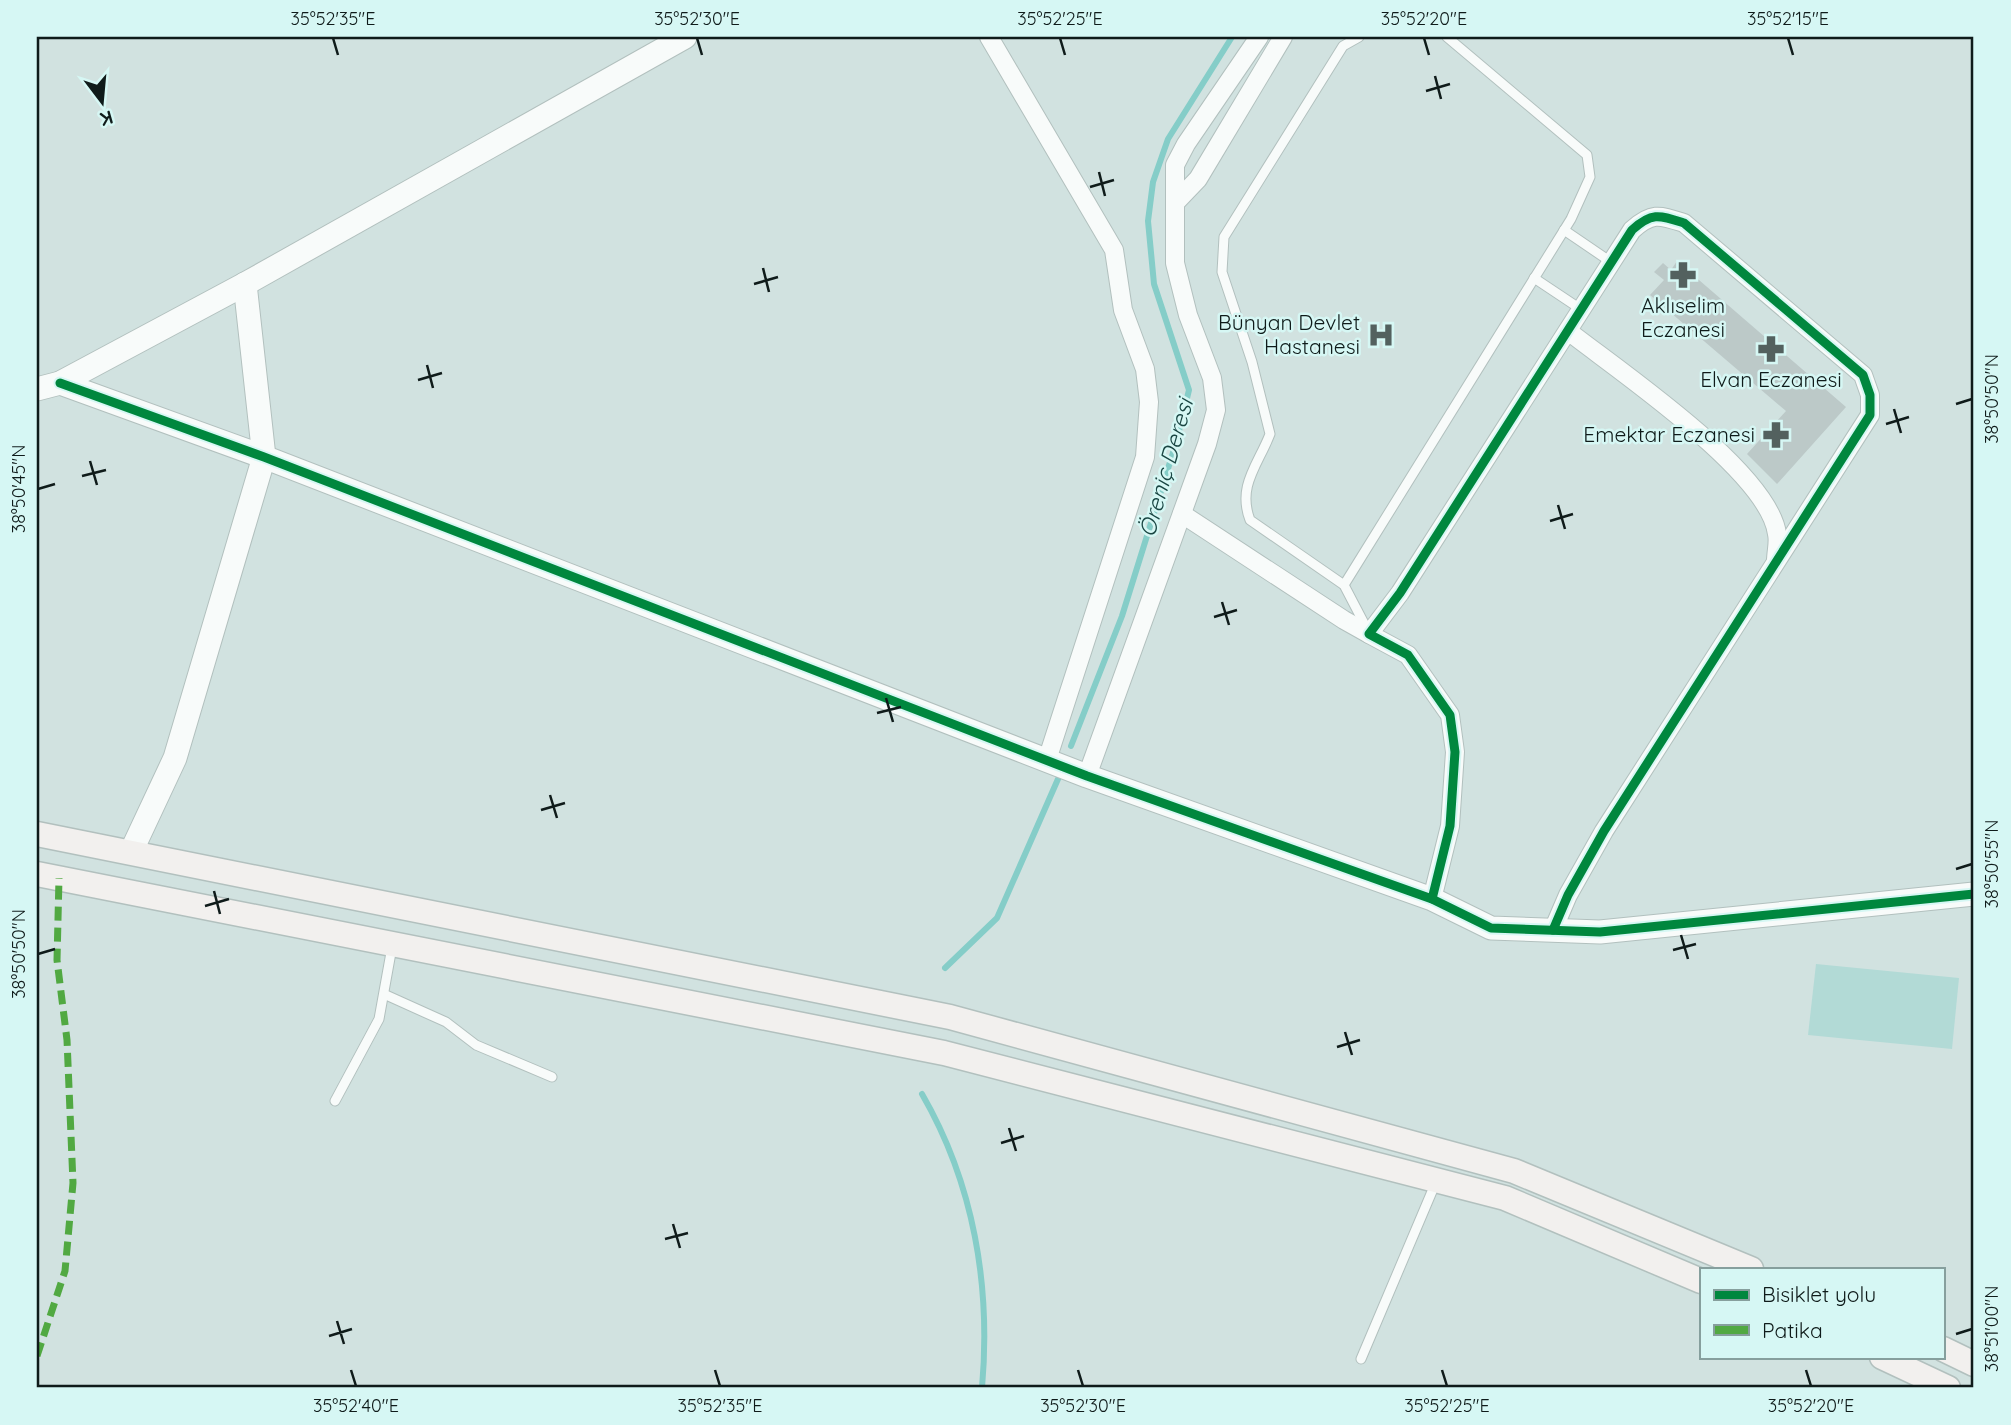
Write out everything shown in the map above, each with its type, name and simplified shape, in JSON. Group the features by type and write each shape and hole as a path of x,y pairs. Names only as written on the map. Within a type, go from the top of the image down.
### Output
{"main road":[{"path":"37,834 950,1017 1514,1171 1749,1268"},
{"path":"37,874 944,1053 1505,1198 1700,1281"},
{"path":"1944,1349 1974,1364"},
{"path":"1884,1358 1948,1388"}],"street":[{"path":"37,389 60,383 245,284 685,37"},
{"path":"989,37 1114,250 1123,310 1145,369 1149,402 1145,457 1047,760"},
{"path":"1087,776 1182,514 1216,410 1212,378 1178,282 1173,243 1175,165 1186,144 1259,37"},
{"path":"1175,203 1198,179 1283,37"},
{"path":"1369,634 1400,593 1632,230 1646,218 1663,216 1684,223 1863,375 1870,395 1870,415 1604,831 1568,895 1553,930"},
{"path":"131,852 176,758 264,457 245,284"},
{"path":"1568,331 1727,456 1764,500 1770,513 1777,534 1776,564"},
{"path":"60,383 264,457 1087,776 1432,899 1491,928 1600,932 1974,894"},
{"path":"1182,514 1343,620 1408,655 1450,715 1455,752 1450,826 1432,899"}],"lane":[{"path":"1360,37 1343,46 1242,206 1224,237 1222,272 1252,362 1270,434 1245,484 1244,505 1250,520 1344,585 1369,634"},
{"path":"1344,585 1564,230 1590,177 1587,155 1447,37"},
{"path":"1564,230 1611,262"},
{"path":"1534,278 1581,310"},
{"path":"335,1101 379,1019 386,995 393,944"},
{"path":"386,995 446,1022 476,1045 552,1077"},
{"path":"1361,1359 1437,1180"}],"shaded area":[{"path":"1816,964 1959,978 1952,1049 1808,1035"}],"building":[{"path":"1677,261 1846,407 1777,484 1747,454 1786,411 1650,295 1664,280 1654,272 1663,263 1671,270"}],"waterway":[{"name":"Öreniç Deresi","path":"1071,746 1122,616 1176,443 1189,390 1154,284 1148,221 1153,182 1168,139 1232,37"},
{"name":"Öreniç Deresi","path":"945,968 997,918 1058,779"},
{"name":"Öreniç Deresi","path":"922,1094 955,1164 975,1236 984,1312 982,1388"}],"marked path":[{"path":"37,1356 65,1271 73,1183 67,1040 57,960 59,878"}],"cycle path":[{"path":"1432,899 1450,826 1455,752 1450,715 1408,655 1369,634 1400,593 1632,230 1645,220 1668,218 1684,223 1863,375 1870,395 1870,415 1604,831 1568,895 1553,930"},
{"path":"60,383 264,457 1087,776 1432,899 1491,928 1600,932 1974,894"}],"place":[{"name":"Aklıselim Eczanesi","path":"1683,275"},
{"name":"Bünyan Devlet Hastanesi","path":"1381,335"},
{"name":"Elvan Eczanesi","path":"1771,349"},
{"name":"Emektar Eczanesi","path":"1776,435"}]}
